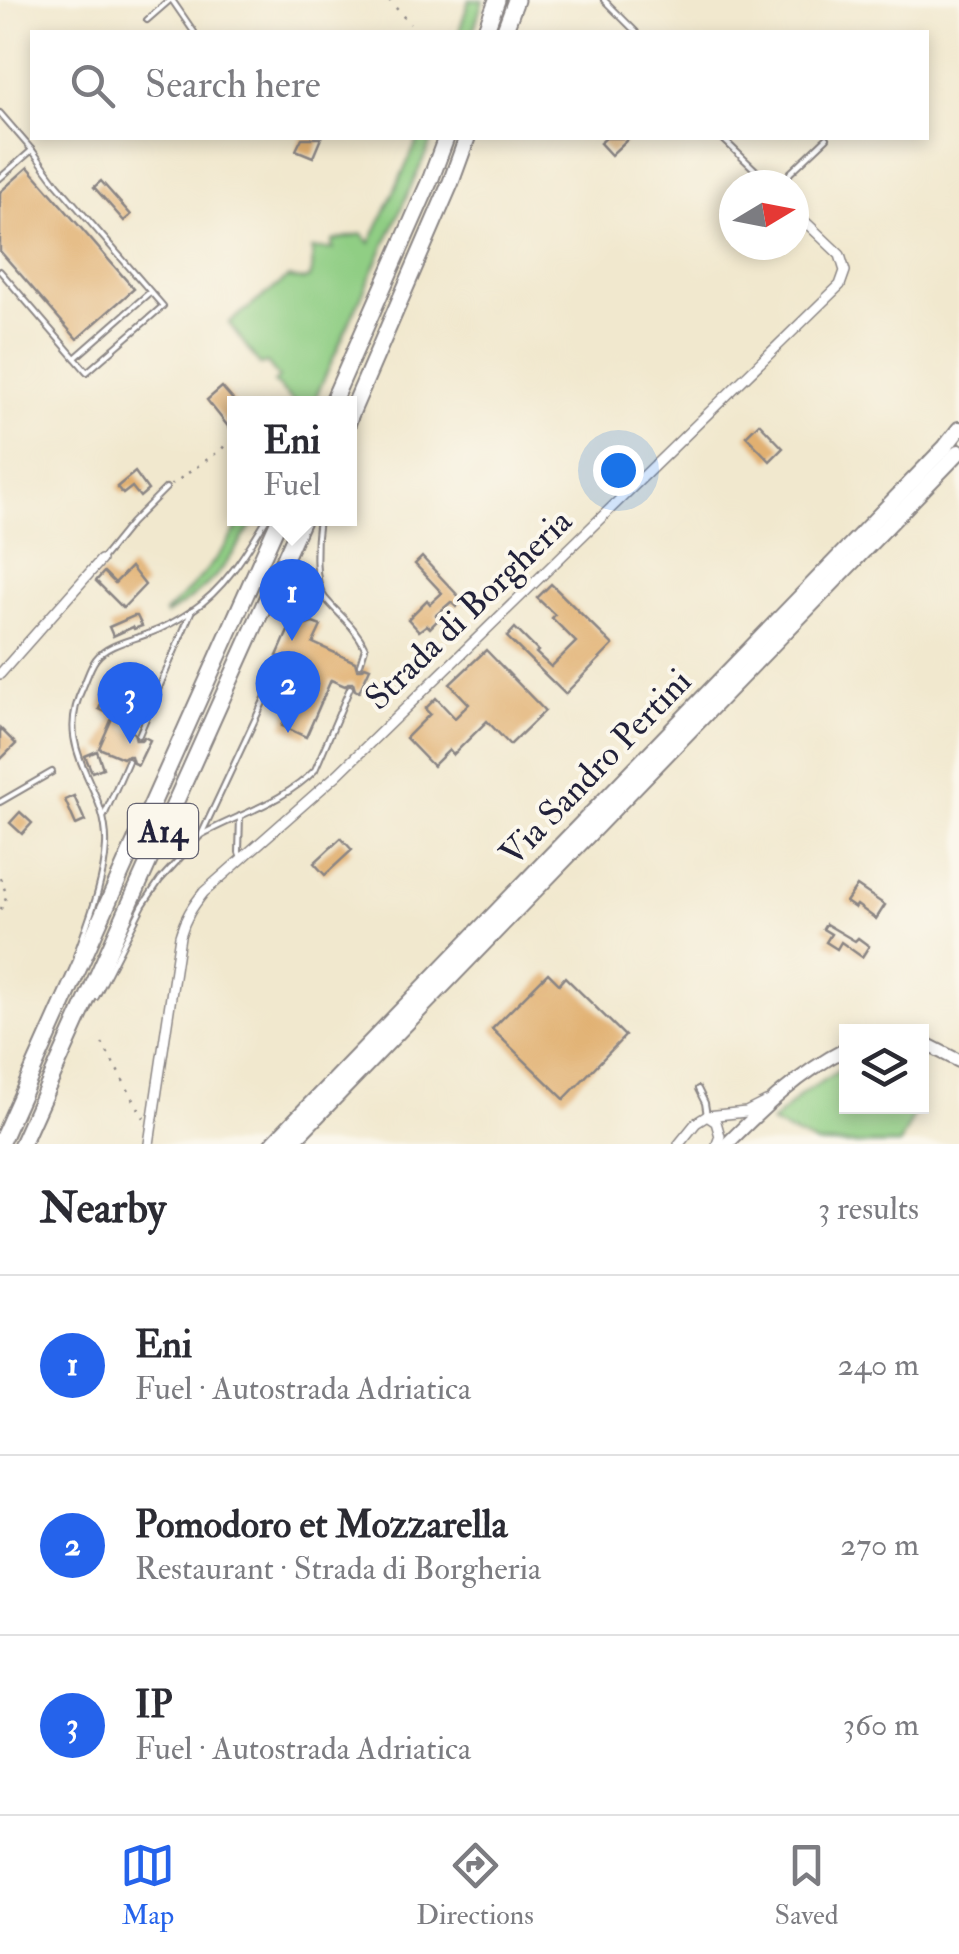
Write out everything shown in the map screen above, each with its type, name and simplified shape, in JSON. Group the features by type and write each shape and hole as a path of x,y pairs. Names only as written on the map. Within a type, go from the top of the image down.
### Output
{"highway":[{"path":"486,30 498,0"},
{"path":"505,30 516,0"},
{"path":"335,396 445,140"},
{"path":"357,400 466,140"},
{"name":"A14","path":"0,1144 276,526"},
{"name":"A14","path":"22,1144 299,526"}],"main road":[{"name":"Via Sandro Pertini","path":"272,1144 959,429"},
{"name":"Via Sandro Pertini","path":"290,1144 959,452"}],"street":[{"name":"Strada di Borgheria","path":"149,1143 186,917 204,892 338,774 840,285 845,271 840,255 809,225"},
{"path":"0,674 101,560"},
{"path":"929,1046 959,1061"},
{"path":"727,1144 773,1098 839,1052"},
{"path":"679,1144 706,1116 746,1112 773,1098"},
{"path":"706,1116 716,1122 720,1136 717,1144"}],"lane":[{"path":"146,20 171,0 193,30"},
{"path":"604,0 634,30"},
{"path":"0,113 163,306 87,372 0,271"},
{"path":"724,140 755,170"},
{"path":"794,170 825,140"},
{"path":"0,178 32,150"},
{"path":"75,358 150,292"},
{"path":"357,411 369,372"},
{"path":"101,560 166,488"},
{"path":"68,993 99,886 106,845 103,818 73,743 74,705 96,658 192,610 220,586 262,526"},
{"path":"308,620 317,568 319,526"},
{"path":"317,568 324,597 359,635 365,648 360,664"},
{"path":"139,735 192,610"},
{"path":"71,1034 99,992 143,905 201,835 267,694 290,661"},
{"path":"201,835 291,791 315,770 350,688"},
{"path":"103,818 128,760"},
{"path":"0,802 52,772"},
{"path":"240,816 238,852 243,859"},
{"path":"698,1088 706,1116"}],"path":[{"path":"389,0 410,24"},
{"path":"166,488 227,442"},
{"path":"0,878 7,895 0,911"},
{"path":"102,1043 152,1129"}],"green space":[{"path":"469,0 483,0 474,30 460,30"},
{"path":"418,140 432,140 316,396 288,396 274,383 279,378 267,363 260,365 229,323 289,277 309,278 312,249 333,249 335,240 362,234 370,243"},
{"path":"238,526 250,526 208,584 166,615 217,557"},
{"path":"839,1070 839,1114 915,1114 900,1144 817,1144 771,1123 802,1094"}],"building":[{"path":"301,140 320,140 313,157 296,150"},
{"path":"604,140 627,140 611,155 600,143"},
{"path":"28,167 134,289 77,339 0,251 0,192"},
{"path":"101,181 131,215 124,221 94,187"},
{"path":"222,387 230,396 227,425 207,400"},
{"path":"759,423 783,448 770,461 746,436"},
{"path":"135,472 148,490 140,497 132,487 123,494 117,487"},
{"path":"422,557 463,601 456,607 451,602 436,615 439,619 430,628 427,625 419,631 408,619 427,600 430,604 442,593 415,564"},
{"path":"131,567 145,585 123,608 96,581 104,572 115,583"},
{"path":"551,584 613,645 565,694 507,637 515,628 551,667 576,642 537,598"},
{"path":"295,615 303,618 306,625 321,626 313,643 355,662 357,669 370,668 359,692 353,683 345,686 331,680 306,737 282,726 307,669 295,664 292,656 277,656"},
{"path":"134,616 142,626 113,636 109,627"},
{"path":"486,650 545,711 510,745 487,721 453,755 449,750 433,766 406,738 430,714 425,709 436,698 455,718 469,704 450,684"},
{"path":"114,675 141,690 124,728 134,733 136,740 150,740 138,765 131,756 123,758 99,748 113,716 99,709"},
{"path":"0,728 16,744 0,760"},
{"path":"97,751 103,768 92,772 85,756"},
{"path":"74,796 85,821 76,825 65,800"},
{"path":"20,812 32,823 22,834 10,823"},
{"path":"341,838 352,850 325,875 314,863"},
{"path":"857,886 885,905 876,919 846,902"},
{"path":"826,924 869,946 862,957 841,942 837,949 826,942 831,934 823,929"},
{"path":"548,973 559,984 565,977 625,1036 564,1099 492,1029"}],"place":[{"name":"Eni","path":"292,641"},
{"name":"Pomodoro et Mozzarella","path":"288,733"},
{"name":"IP","path":"130,744"}]}
